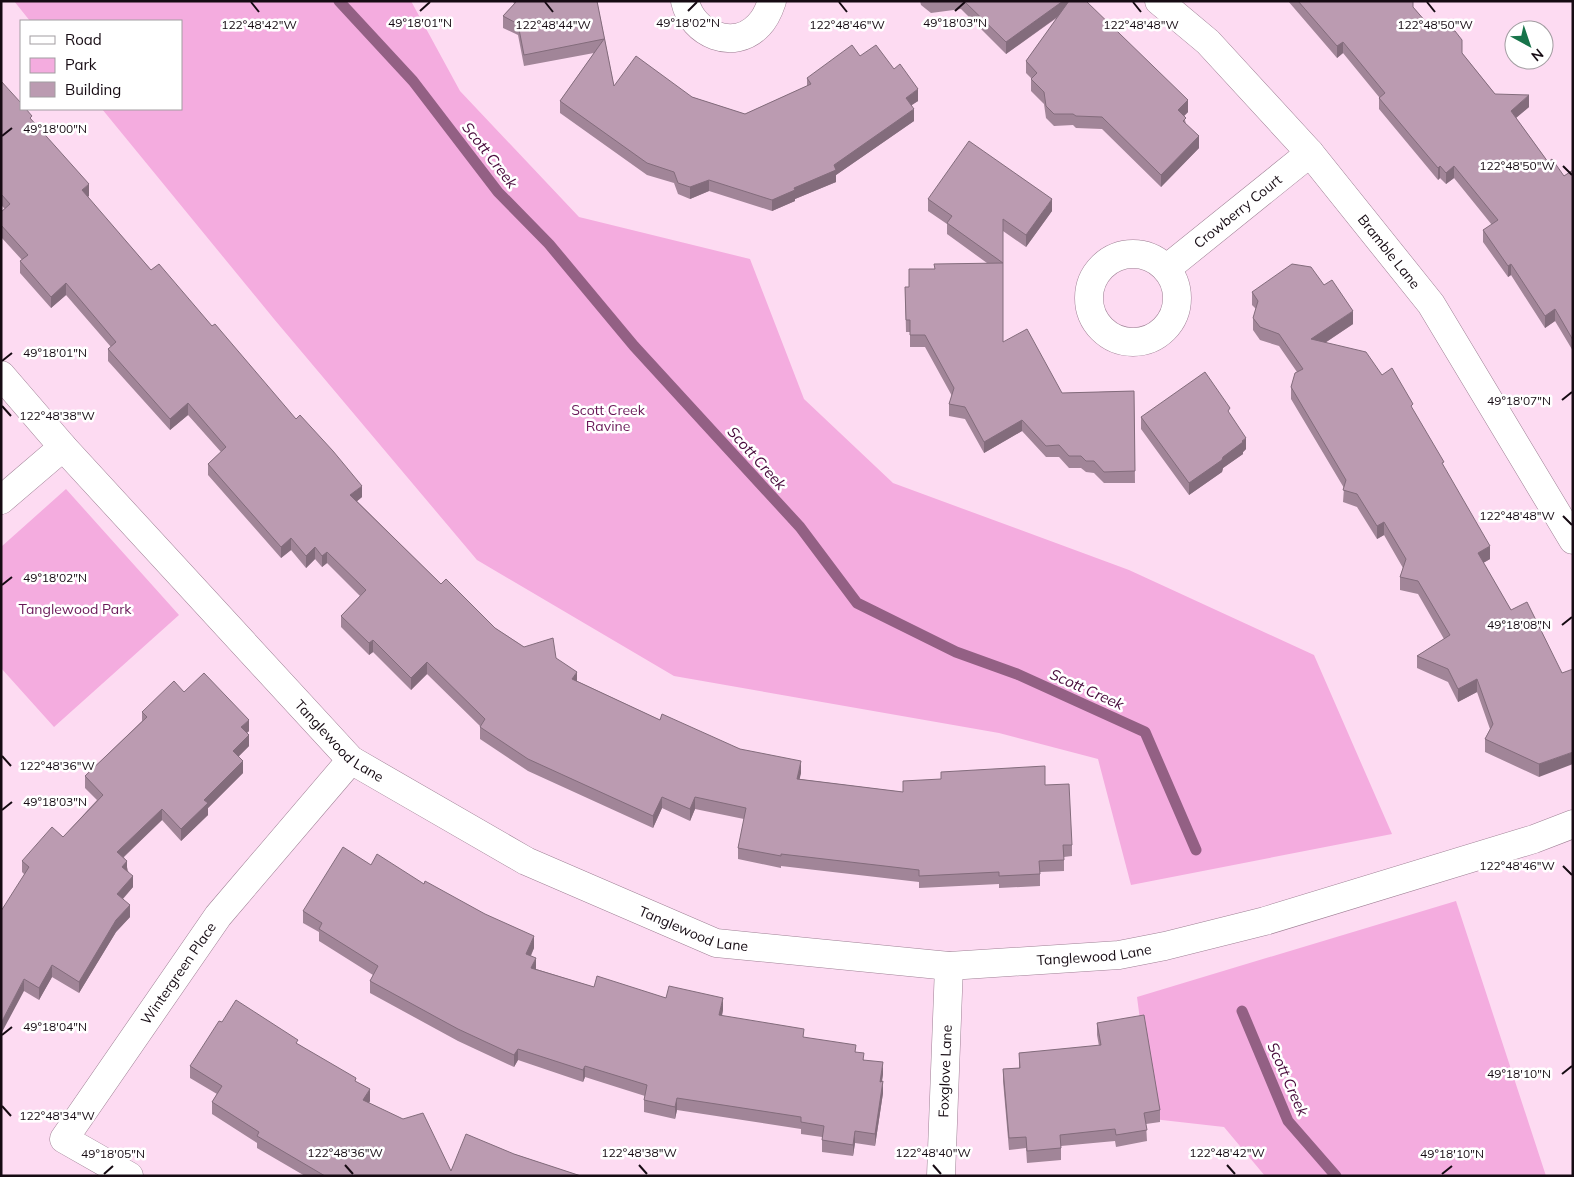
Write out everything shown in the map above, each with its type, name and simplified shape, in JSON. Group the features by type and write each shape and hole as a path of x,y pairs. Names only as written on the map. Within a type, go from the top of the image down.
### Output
{"street":[{"path":"684,1 686,10 694,22 705,32 718,37 732,38 746,34 758,26 768,14 772,1"},
{"name":"Bramble Lane","path":"1159,1 1208,42 1310,153 1431,304 1573,540"},
{"name":"Crowberry Court","path":"1166,269 1310,153"},
{"name":"Tanglewood Lane","path":"1,375 63,447 351,760 526,861 716,943 949,966 1119,955 1166,946 1274,918 1534,839 1573,824"},
{"path":"1,500 63,447"},
{"name":"Wintergreen Place","path":"129,1176 64,1139 218,916 351,760"},
{"name":"Foxglove Lane","path":"941,1176 949,966"}],"green space":[{"name":"Scott Creek Ravine","path":"14,1 411,1 460,91 579,217 750,259 804,399 893,483 1129,570 1314,655 1392,834 1131,885 1098,759 999,733 674,676 477,560 274,319 103,110 182,110 182,20 29,20"},
{"name":"Tanglewood Park","path":"66,489 179,615 54,727 1,668 1,547"},
{"path":"1456,901 1546,1176 1265,1176 1224,1127 1153,1119 1137,997"}],"building":[{"path":"515,1 597,1 614,86 636,56 692,97 745,114 811,84 807,78 852,45 860,56 876,45 894,69 900,64 918,89 906,98 914,109 834,165 836,170 794,188 795,190 772,200 709,180 690,187 678,183 674,172 647,163 560,101 604,39 524,55 518,24 503,16"},
{"path":"964,1 1063,1 1006,42"},
{"path":"1069,1 1086,1 1188,100 1178,110 1186,118 1183,121 1199,136 1161,175 1102,117 1054,114 1046,106 1044,92 1031,79 1037,73 1026,61"},
{"path":"1298,1 1413,1 1413,7 1432,29 1455,31 1462,40 1462,53 1495,94 1529,95 1511,111 1548,162 1552,159 1564,176 1573,170 1573,340 1555,309 1545,316 1511,264 1508,266 1483,230 1498,220 1454,166 1446,173 1440,166 1438,168 1379,98 1385,93 1343,42 1337,46"},
{"path":"1,81 20,102 20,110 27,110 32,116 30,118 89,184 82,190 151,270 159,264 212,326 215,324 296,419 300,415 333,451 362,486 350,495 441,584 446,579 495,628 524,647 553,638 556,658 577,672 572,679 660,720 662,714 740,749 801,761 797,779 903,792 903,781 941,779 941,772 1045,766 1045,785 1069,784 1072,845 1063,845 1064,860 1039,861 1040,874 999,876 999,872 919,876 919,870 781,854 781,856 738,848 746,808 695,797 690,809 662,797 653,816 528,759 480,727 485,719 427,662 411,678 373,640 369,643 341,616 366,590 327,552 322,556 315,547 306,556 291,538 281,547 208,464 226,447 188,403 170,419 108,349 116,342 66,283 51,297 20,261 28,255 1,225 1,212 10,204 1,194"},
{"path":"969,141 1052,199 1026,235 1003,219 1003,263 947,223 952,216 928,199"},
{"path":"1003,263 1003,342 1027,329 1062,393 1134,391 1135,471 1104,472 1094,461 1086,461 1081,456 1069,456 1059,445 1046,446 1022,420 984,442 965,407 949,404 954,388 925,335 910,335 910,320 906,320 905,287 909,287 909,269 935,269 934,264"},
{"path":"1292,264 1311,267 1324,285 1332,280 1353,311 1311,339 1366,352 1382,375 1392,368 1413,404 1411,406 1444,462 1442,463 1490,546 1478,553 1511,610 1527,602 1562,673 1573,669 1573,752 1539,764 1485,739 1493,724 1477,679 1458,689 1448,669 1417,656 1450,635 1418,581 1400,577 1406,559 1384,522 1377,526 1357,494 1343,490 1346,480 1291,387 1295,373 1303,369 1279,334 1260,327 1253,318 1258,301 1252,292"},
{"path":"1205,372 1230,408 1228,411 1246,438 1223,457 1222,460 1189,483 1141,417"},
{"path":"204,673 249,720 241,727 249,735 233,751 243,761 204,800 208,803 181,829 162,809 117,852 127,861 122,867 133,876 117,894 130,905 116,920 79,982 52,965 39,988 24,979 1,1023 1,911 29,867 22,861 52,827 63,837 103,795 85,776 147,717 142,712 174,681 184,692"},
{"path":"343,847 371,865 377,854 424,884 425,881 485,914 534,936 526,954 536,958 531,968 594,987 597,976 666,998 669,986 723,998 719,1015 804,1029 803,1037 856,1045 855,1052 864,1053 863,1060 883,1062 880,1082 883,1081 875,1134 855,1131 853,1145 822,1140 824,1126 801,1122 801,1117 677,1098 675,1107 644,1100 647,1085 585,1066 583,1070 518,1049 514,1055 458,1029 370,981 378,966 319,929 322,923 303,911"},
{"path":"236,1000 298,1040 296,1043 356,1078 355,1081 370,1089 363,1100 403,1119 423,1113 451,1171 466,1134 514,1154 581,1176 325,1176 257,1136 259,1132 212,1102 222,1086 190,1066 219,1021 222,1022"},
{"path":"1144,1015 1160,1110 1144,1113 1147,1130 1116,1135 1115,1129 1060,1135 1061,1148 1027,1151 1026,1137 1009,1138 1003,1069 1020,1068 1019,1053 1101,1045 1097,1023"}],"waterway":[{"name":"Scott Creek","path":"339,1 413,81 498,192 549,244 634,346 800,527 857,603 956,652 1017,674 1145,732 1196,850"},
{"name":"Scott Creek","path":"1242,1011 1288,1121 1336,1176"}]}
